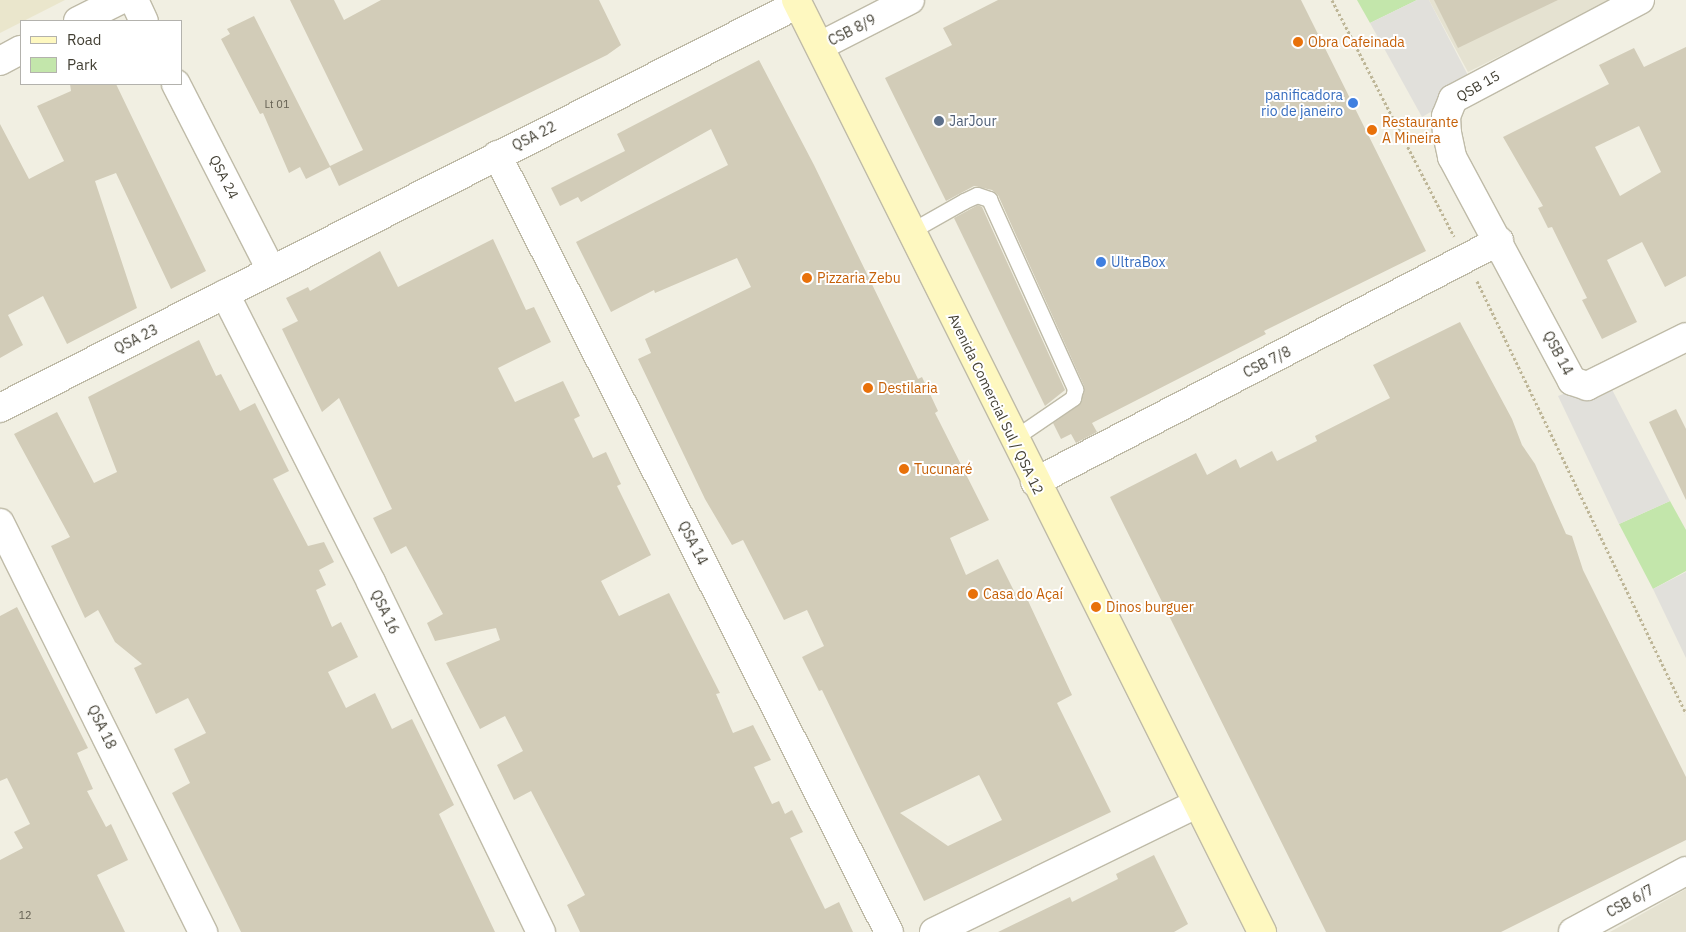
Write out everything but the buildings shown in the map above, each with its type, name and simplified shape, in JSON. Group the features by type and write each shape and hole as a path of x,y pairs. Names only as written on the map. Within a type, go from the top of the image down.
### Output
{"main road":[{"name":"Avenida Comercial Sul / QSA 12","path":"797,2 1013,439 1109,624 1196,804 1262,932"}],"street":[{"path":"80,20 120,0"},
{"path":"134,0 144,20"},
{"name":"CSB 8/9","path":"820,46 910,0"},
{"name":"QSB 15","path":"1499,241 1452,157 1446,116 1453,100 1640,0"},
{"name":"QSA 22","path":"271,270 797,2"},
{"path":"0,61 20,51"},
{"name":"QSA 24","path":"177,85 271,270"},
{"name":"QSA 14","path":"497,155 888,932"},
{"name":"CSB 7/8","path":"1035,482 1499,241"},
{"name":"QSB 14","path":"1499,241 1572,381 1587,386 1686,337"},
{"name":"QSA 23","path":"0,408 271,270"},
{"name":"QSA 16","path":"225,294 371,582 541,932"},
{"name":"QSA 18","path":"0,523 203,932"},
{"path":"934,932 1196,804"},
{"name":"CSB 6/7","path":"1574,932 1686,871"}],"lane":[{"path":"911,231 977,195 989,199 1074,389 1073,398 1013,439"}],"path":[{"path":"1332,0 1466,259 1686,713"}],"shaded area":[{"path":"0,0 65,0 26,20 20,20 20,23 0,33"},
{"path":"1417,0 1429,0 1474,87 1422,117 1370,23"},
{"path":"1429,0 1612,0 1468,72"},
{"path":"1606,378 1670,501 1619,524 1558,396"},
{"path":"1686,572 1686,658 1653,589"},
{"path":"1686,889 1686,932 1610,932"}],"green space":[{"path":"1357,0 1417,0 1370,23"},
{"path":"1670,501 1686,530 1686,571 1653,589 1619,524"}],"place":[{"name":"Obra Cafeinada","path":"1298,42"},
{"name":"panificadora rio de janeiro","path":"1353,103"},
{"name":"JarJour","path":"939,121"},
{"name":"Restaurante A Mineira","path":"1372,130"},
{"name":"UltraBox","path":"1101,262"},
{"name":"Pizzaria Zebu","path":"807,278"},
{"name":"Destilaria","path":"868,388"},
{"name":"Tucunaré","path":"904,469"},
{"name":"Casa do Açaí","path":"973,594"},
{"name":"Dinos burguer","path":"1096,607"}]}
